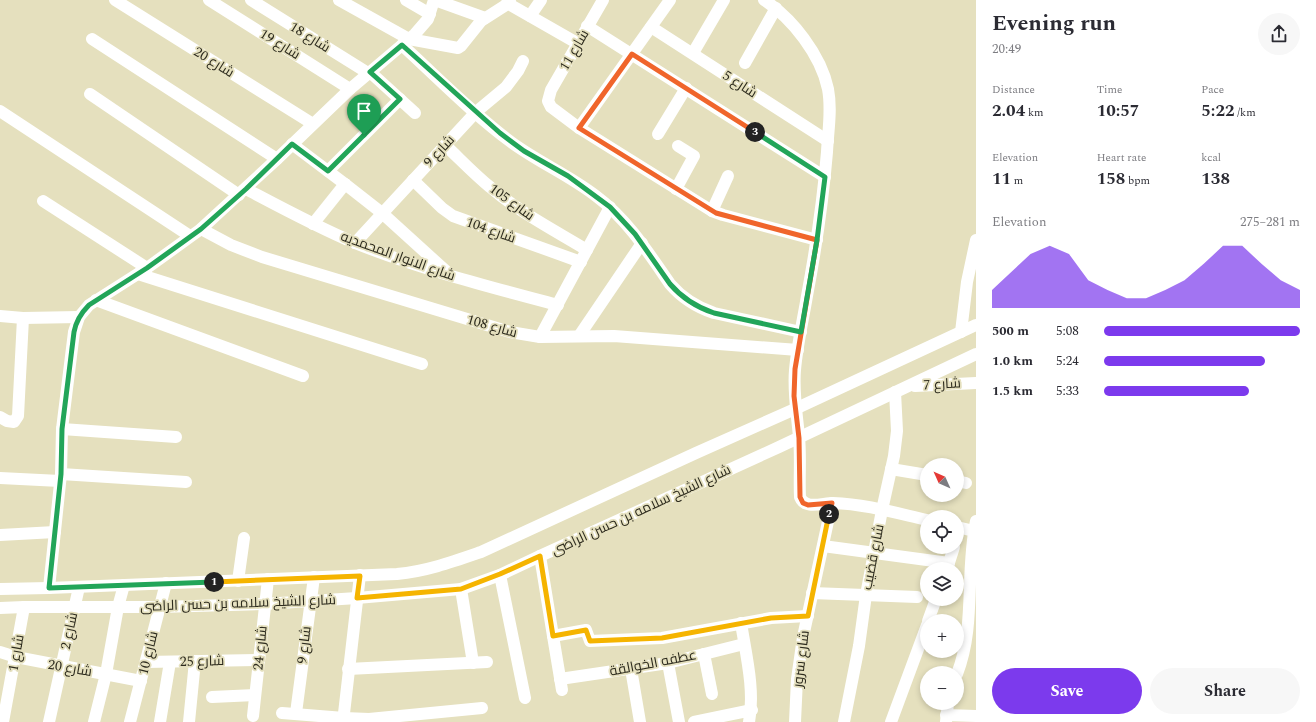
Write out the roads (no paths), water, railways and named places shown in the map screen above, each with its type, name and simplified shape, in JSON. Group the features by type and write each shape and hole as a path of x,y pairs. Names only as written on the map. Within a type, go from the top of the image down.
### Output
{"street":[{"name":"شارع 20","path":"115,0 313,124"},
{"name":"شارع 19","path":"209,0 350,89"},
{"name":"شارع 18","path":"252,0 369,73 415,113"},
{"path":"339,0 405,42 476,112 500,133 518,146 568,176 610,207 627,224 673,287 683,297 697,306 714,313 801,332"},
{"path":"406,0 430,14"},
{"path":"49,588 60,478 62,429 74,332 79,317 84,310 96,300 143,271 201,229 277,160 350,89 420,30 430,14 434,0 485,18"},
{"path":"530,16 541,0"},
{"name":"شارع 11","path":"579,128 551,107 548,101 551,90 603,0"},
{"path":"670,0 579,128 712,211 723,216 817,240"},
{"path":"693,53 724,0"},
{"path":"764,0 776,8 794,25 811,50 825,77 828,88 830,110 825,177 817,240 795,375 795,409 799,438 801,500 803,503 808,505 832,503 851,505 920,518"},
{"path":"405,42 460,47 479,23 509,2 577,43"},
{"path":"746,63 776,8"},
{"path":"588,26 825,177"},
{"name":"شارع 5","path":"651,27 828,141"},
{"path":"92,39 277,160"},
{"name":"شارع 9","path":"355,243 476,112 506,87 523,61"},
{"path":"658,134 686,88"},
{"name":"شارع الانوار المحمديه","path":"90,94 242,192 355,243 450,276 558,305"},
{"path":"328,171 400,99"},
{"path":"0,111 190,236"},
{"path":"292,144 382,213 450,276"},
{"name":"شارع 105","path":"445,145 489,186 506,199 537,220 587,250"},
{"path":"676,189 694,156 678,146"},
{"path":"712,211 728,176"},
{"name":"شارع 104","path":"413,180 442,208 453,216 466,222 581,262"},
{"path":"313,224 345,184"},
{"path":"43,201 143,271 422,364"},
{"path":"540,337 610,207"},
{"name":"شارع 108","path":"201,229 231,245 262,257 490,326 528,336 614,336 798,350"},
{"path":"961,332 967,282 976,240"},
{"path":"579,336 642,243"},
{"path":"96,300 303,376"},
{"path":"0,316 23,318 79,317"},
{"path":"0,417 14,422 18,416 23,318"},
{"name":"شارع الشيخ سلامه بن حسن الراضى","path":"0,589 360,576 416,572 445,565 481,552 976,325"},
{"name":"شارع الشيخ سلامه بن حسن الراضى","path":"0,608 159,608 264,604 310,602 461,589 500,574 799,438 976,354"},
{"name":"شارع 7","path":"908,386 976,383"},
{"name":"شارع قضيب","path":"844,722 860,646 866,595 874,552 894,456 897,431 895,392"},
{"path":"62,429 176,437"},
{"path":"891,469 920,475"},
{"path":"0,478 60,478 186,482"},
{"name":"شارع سرور","path":"795,722 799,665 812,593 832,503"},
{"path":"960,666 968,641 975,526 964,529"},
{"path":"0,535 55,532"},
{"path":"238,580 244,538"},
{"path":"822,546 874,552 927,562"},
{"path":"540,556 553,636 586,630 590,641 650,639 687,634 771,618 808,616"},
{"path":"500,574 525,698"},
{"path":"344,720 348,669 360,576"},
{"name":"شارع 9","path":"296,713 314,577"},
{"name":"شارع 24","path":"253,716 264,604 268,579"},
{"name":"شارع 10","path":"130,722 166,583"},
{"path":"94,722 106,674 118,608 124,585"},
{"name":"شارع 2","path":"49,722 79,587"},
{"path":"461,589 474,663"},
{"path":"812,593 917,597"},
{"name":"شارع 1","path":"3,722 24,607"},
{"path":"741,623 749,676 752,710 749,722"},
{"name":"عطفه الخوالقة","path":"553,636 561,684 631,669 668,663 744,644"},
{"path":"891,722 920,644"},
{"name":"شارع 20","path":"0,652 16,657 141,681"},
{"path":"704,654 712,694"},
{"name":"شارع 25","path":"146,662 259,660"},
{"path":"189,722 195,661"},
{"path":"160,722 170,662"},
{"path":"348,669 487,662"},
{"path":"668,663 679,722"},
{"path":"631,669 640,722"},
{"path":"212,698 255,695"},
{"path":"282,713 296,713 344,720 370,719 482,708"},
{"path":"694,722 752,710"},
{"path":"947,713 976,716"}]}
